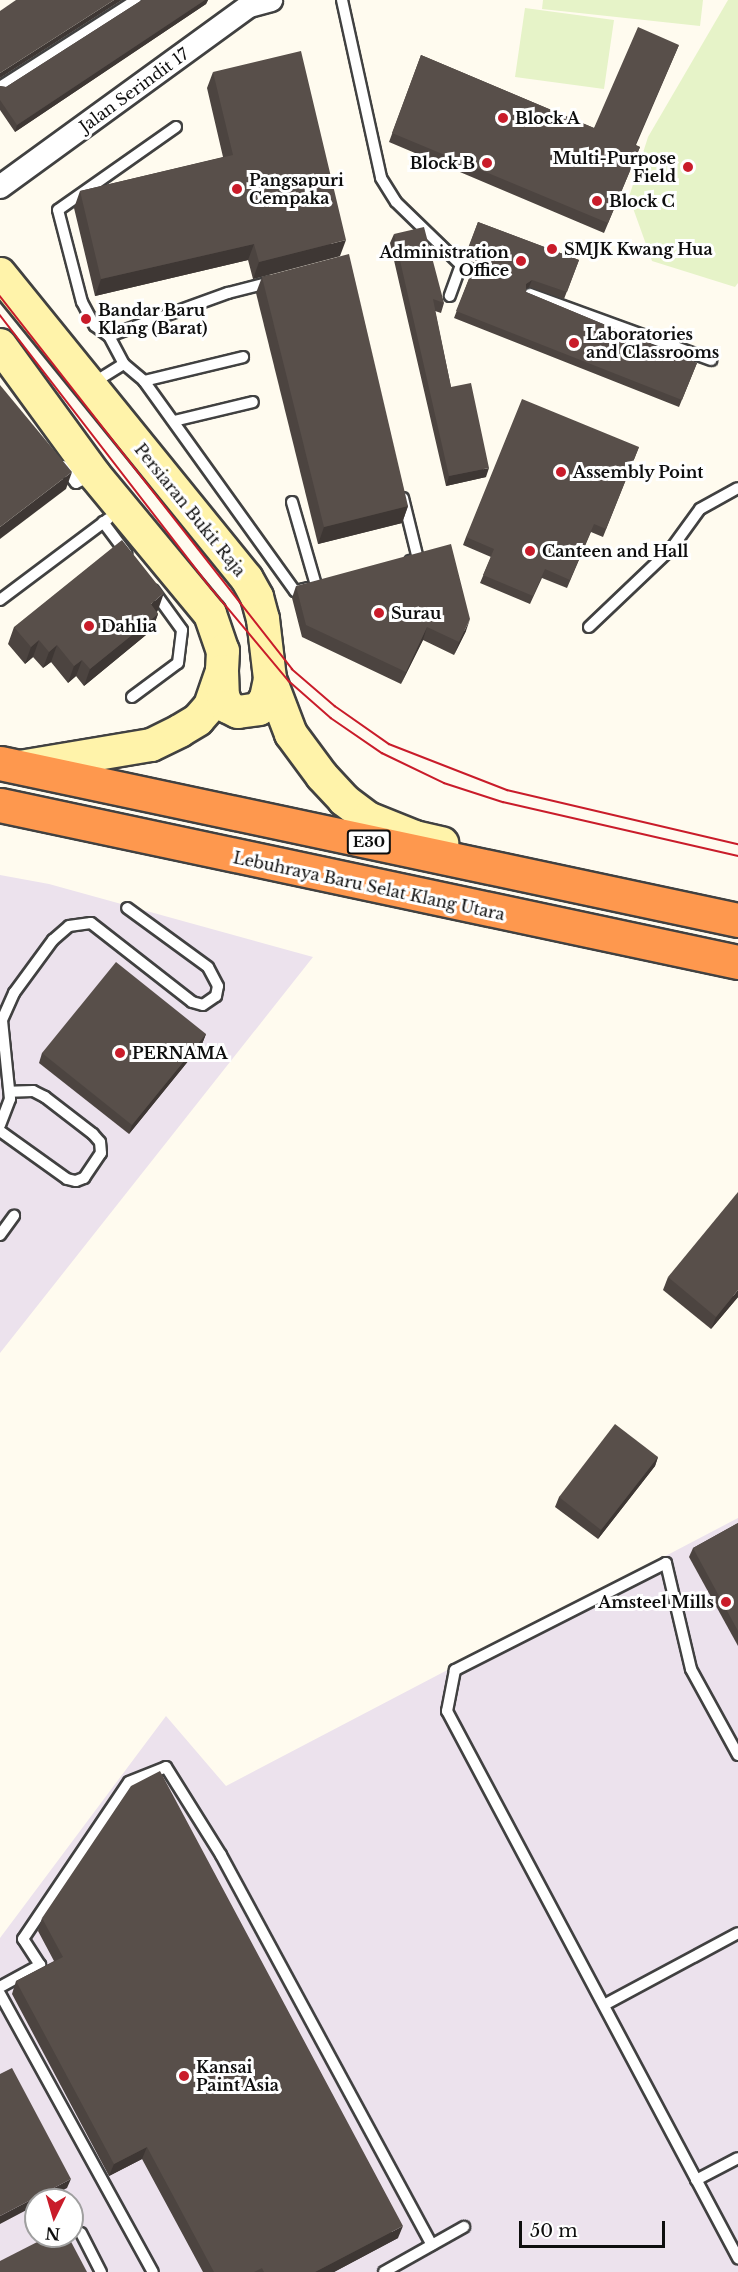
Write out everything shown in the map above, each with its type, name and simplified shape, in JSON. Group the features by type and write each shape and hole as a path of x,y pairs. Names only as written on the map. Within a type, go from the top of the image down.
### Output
{"highway":[{"name":"E30","path":"6,763 738,920"},
{"name":"Lebuhraya Baru Selat Klang Utara","path":"0,805 738,962"}],"main road":[{"name":"Persiaran Bukit Raja","path":"0,274 247,579 257,597 263,619 270,679 291,734 344,800 368,818 415,837 506,857 615,895"},
{"path":"0,345 94,474 114,516 210,615 223,651 223,696 228,707 238,712 259,709 266,698 270,679"},
{"path":"6,763 151,745 198,720 210,706 222,671"}],"street":[{"name":"Jalan Serindit 17","path":"0,188 248,3 271,0"}],"lane":[{"path":"0,87 136,0"},
{"path":"342,0 381,178 396,202 461,265 490,278"},
{"path":"176,127 58,210 82,302 95,326 110,336 124,364 144,381 295,591 327,582"},
{"path":"450,296 461,265"},
{"path":"110,336 228,293 282,279"},
{"path":"530,294 711,360"},
{"path":"144,381 243,357"},
{"path":"90,385 124,364"},
{"path":"174,422 253,402"},
{"path":"56,458 76,483 94,474"},
{"path":"589,627 671,549 700,509 738,488"},
{"path":"395,565 418,559 402,491"},
{"path":"292,502 316,585"},
{"path":"0,600 114,516 139,571 182,630 178,663 132,697"},
{"path":"0,1125 10,1108 2,1020 14,993 53,940 69,926 91,923 192,1002 203,1005 216,996 218,986 208,966 127,908"},
{"path":"0,1131 67,1179 76,1181 84,1178 101,1153 100,1142 93,1134 45,1097 33,1091 10,1092"},
{"path":"0,1235 14,1216"},
{"path":"738,1755 691,1669 666,1563 455,1670 447,1711 738,2258"},
{"path":"0,1987 40,1965 23,1939 129,1782 166,1767 221,1855 432,2245"},
{"path":"604,2005 738,1933"},
{"path":"0,1994 153,2272"},
{"path":"0,2020 11,2013"},
{"path":"696,2180 738,2158"},
{"path":"384,2272 464,2227"},
{"path":"84,2239 101,2272"}],"shaded area":[{"path":"0,875 49,884 313,957 0,1353"},
{"path":"738,1518 738,2272 0,2272 0,1938 166,1716 226,1786"}],"green space":[{"path":"543,0 703,0 700,26 542,9"},
{"name":"Multi-Purpose Field","path":"728,0 738,0 738,283 735,287 652,261 629,197 648,137"},
{"path":"525,8 614,20 604,89 515,77"}],"building":[{"path":"16,0 114,0 0,73 0,11"},
{"path":"142,0 205,0 17,125 0,100 0,86 6,87"},
{"path":"638,27 679,45 635,145 640,147 608,223 392,133 421,55 594,128"},
{"name":"Pangsapuri Cempaka","path":"301,51 346,240 259,262 254,244 101,279 80,191 233,155 213,72"},
{"path":"478,222 579,260 567,292 532,280 526,284 526,292 697,363 682,400 456,311 472,271 493,279 499,274 498,267 468,248"},
{"path":"424,227 444,303 433,299 451,387 471,383 489,468 449,476 394,234"},
{"path":"349,254 408,506 324,527 262,277"},
{"path":"0,385 72,472 0,527"},
{"path":"522,399 639,447 606,529 594,524 570,580 545,569 533,596 483,575 494,549 466,537"},
{"name":"Dahlia","path":"122,540 164,593 151,604 158,614 90,669 82,660 74,666 57,645 49,652 39,640 31,647 14,627"},
{"name":"Surau","path":"451,544 470,619 459,642 427,627 406,672 306,625 296,586"},
{"name":"PERNAMA","path":"116,962 206,1034 132,1125 42,1053"},
{"path":"738,1192 738,1290 716,1317 668,1277"},
{"path":"615,1424 658,1457 601,1530 559,1497"},
{"name":"Amsteel Mills","path":"738,1523 738,1631 693,1548"},
{"name":"Kansai Paint Asia","path":"160,1771 403,2226 315,2272 264,2272 262,2268 254,2272 214,2272 147,2147 114,2164 16,1981 63,1957 42,1918 131,1786"},
{"path":"12,2068 71,2179 54,2188 24,2188 24,2203 0,2216 0,2074"},
{"path":"25,2248 74,2248 87,2272 0,2272 0,2261"}],"tram line":[{"path":"0,296 292,669 335,706 389,744 507,790 738,844"},
{"path":"0,315 212,589 289,681 331,718 382,753 444,783 503,802 738,856"}],"place":[{"name":"Block A","path":"503,118"},
{"name":"Block B","path":"487,163"},
{"name":"Multi-Purpose Field","path":"688,167"},
{"name":"Pangsapuri Cempaka","path":"237,189"},
{"name":"Block C","path":"597,201"},
{"name":"SMJK Kwang Hua","path":"552,249"},
{"name":"Administration Office","path":"521,261"},
{"name":"Bandar Baru Klang (Barat)","path":"86,319"},
{"name":"Laboratories and Classrooms","path":"574,343"},
{"name":"Assembly Point","path":"561,472"},
{"name":"Canteen and Hall","path":"530,551"},
{"name":"Surau","path":"379,613"},
{"name":"Dahlia","path":"89,626"},
{"name":"PERNAMA","path":"120,1053"},
{"name":"Amsteel Mills","path":"726,1602"},
{"name":"Kansai Paint Asia","path":"184,2076"}]}
